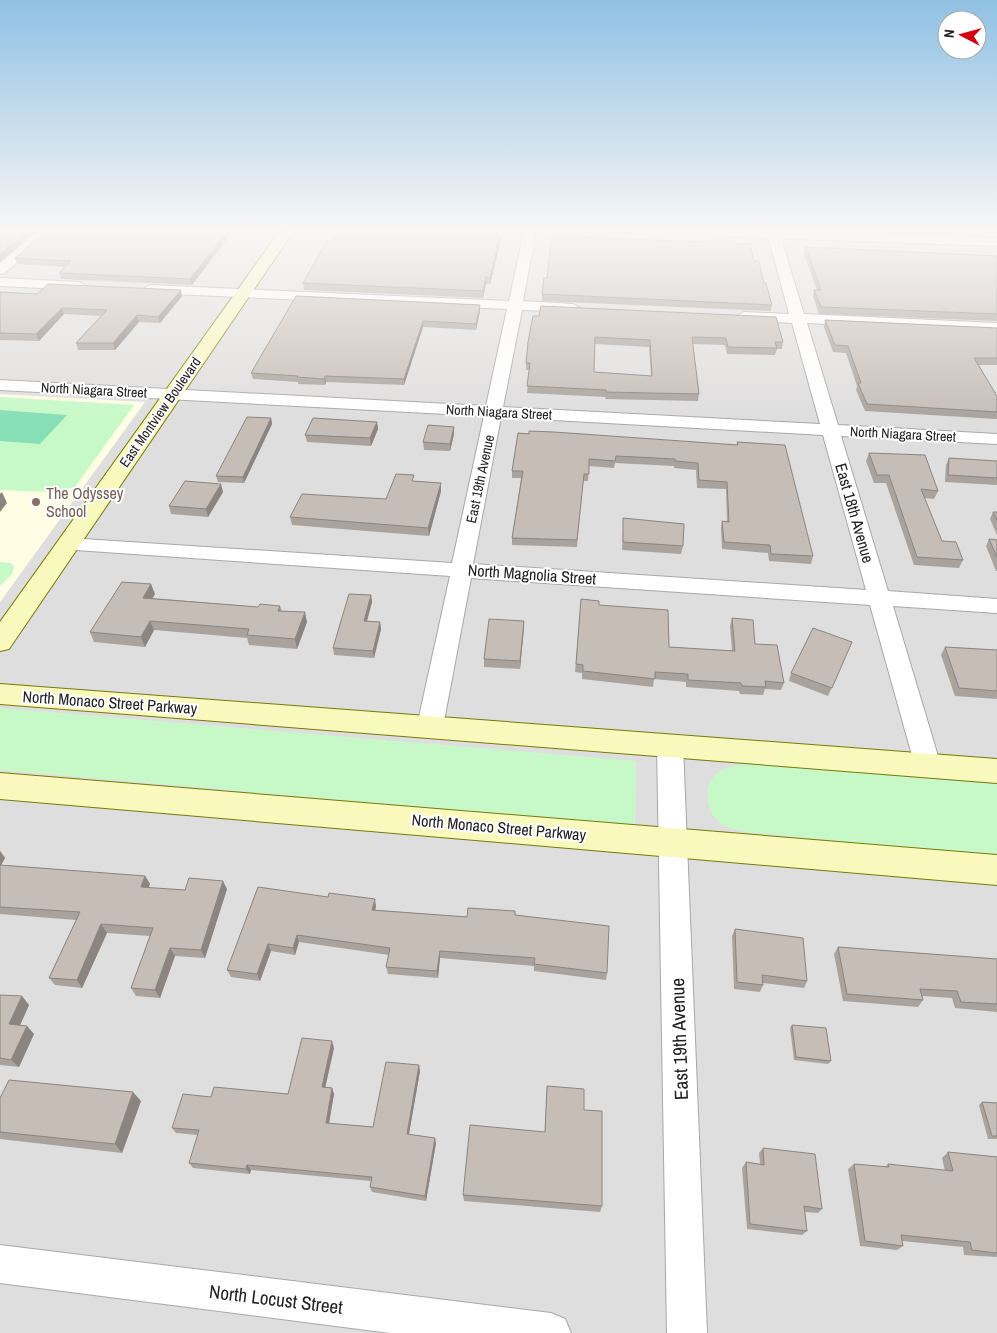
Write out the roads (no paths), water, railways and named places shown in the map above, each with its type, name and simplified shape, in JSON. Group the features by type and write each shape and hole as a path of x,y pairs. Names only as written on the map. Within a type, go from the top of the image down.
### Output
{"main road":[{"name":"East Montview Boulevard","path":"0,642 242,294"},
{"name":"North Monaco Street Parkway","path":"0,694 997,771"},
{"name":"North Monaco Street Parkway","path":"0,786 673,841 997,870"}],"street":[{"path":"247,294 584,309"},
{"name":"East 19th Avenue","path":"430,726 518,294"},
{"name":"East 18th Avenue","path":"792,294 928,766"},
{"path":"731,316 997,328"},
{"name":"North Niagara Street","path":"0,384 997,439"},
{"name":"North Magnolia Street","path":"68,544 997,606"},
{"name":"East 19th Avenue","path":"670,746 687,1333"},
{"name":"North Locust Street","path":"0,1264 552,1333"}],"place":[{"name":"The Odyssey School","path":"36,502"}]}
